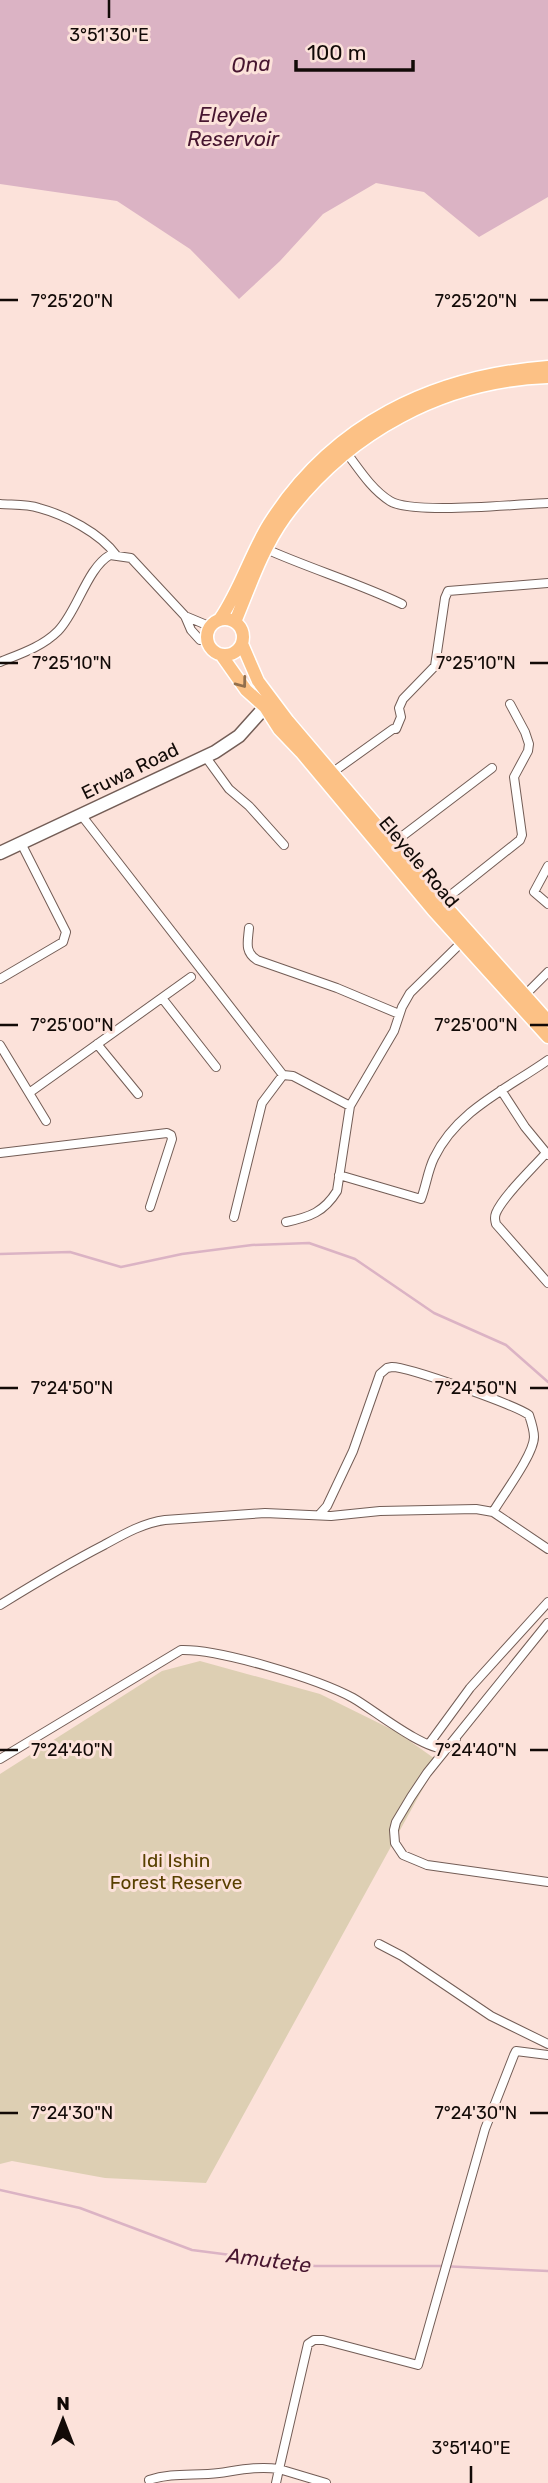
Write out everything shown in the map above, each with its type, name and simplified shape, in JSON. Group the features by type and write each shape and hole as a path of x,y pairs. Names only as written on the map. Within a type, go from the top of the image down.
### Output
{"main road":[{"path":"268,702 246,690 222,656 211,650 206,638 207,632 239,586 258,542 276,513 312,470 352,435 396,407 461,381 495,372 548,367"},
{"path":"235,622 251,576 284,518 305,492 346,452 400,416 433,401 483,385 548,377"},
{"path":"217,620 235,622 243,632 242,644 268,702"},
{"path":"222,656 232,654 242,644"},
{"name":"Eleyele Road","path":"268,702 332,772 340,789"},
{"name":"Eleyele Road","path":"268,702 279,729 340,789 462,942 548,1037"},
{"name":"Eruwa Road","path":"0,853 215,752 239,736 268,702"},
{"name":"Eleyele Road","path":"362,815 392,844 548,1021"}],"street":[{"path":"346,452 376,490 401,505 457,508 548,503"},
{"path":"0,504 41,508 71,522 110,547 116,555"},
{"path":"266,549 302,565 363,585 402,604"},
{"path":"0,662 43,643 57,633 100,562 110,555 131,558 185,617 200,640 206,638"},
{"path":"332,772 396,729 401,717 399,708 403,699 435,666 448,591 548,583"},
{"path":"185,617 209,626 217,620"},
{"path":"442,902 520,841 522,835 514,777 529,747 526,732 510,704"},
{"path":"205,755 229,789 249,806 284,845"},
{"path":"392,844 492,768"},
{"path":"82,816 283,1075 293,1076 350,1106"},
{"path":"0,979 63,942 66,937 66,932 21,844"},
{"path":"547,869 534,892 548,904"},
{"path":"250,928 247,947 252,957 399,1014"},
{"path":"286,1222 307,1218 325,1208 337,1191 350,1106 394,1031 410,993 462,942"},
{"path":"525,995 548,972"},
{"path":"29,1093 191,977"},
{"path":"162,998 216,1067"},
{"path":"97,1044 138,1094"},
{"path":"0,1045 46,1121"},
{"path":"339,1175 421,1199 433,1160 451,1130 466,1115 548,1060"},
{"path":"234,1217 262,1103 283,1075"},
{"path":"501,1090 524,1127 547,1154 504,1201 495,1214 496,1224 548,1283"},
{"path":"0,1153 167,1133 172,1139 150,1208"},
{"path":"319,1515 327,1506 353,1451 380,1374 392,1367 431,1377 529,1415 534,1437 531,1449 493,1512"},
{"path":"0,1605 74,1560 151,1522 265,1513 319,1515 451,1509 493,1512 548,1549"},
{"path":"429,1744 470,1688 548,1602"},
{"path":"548,1623 427,1773 396,1822 394,1838 403,1855 427,1865 548,1882"},
{"path":"0,1759 168,1657 186,1650 246,1661 332,1689 353,1698 388,1722 437,1748 447,1749 456,1739"},
{"path":"379,1944 402,1956 491,2016 548,2044"},
{"path":"276,2483 308,2344 314,2340 323,2340 418,2365 485,2129 514,2055 516,2051 522,2050 548,2055"},
{"path":"149,2480 160,2476 258,2467 279,2469 326,2483"},
{"path":"225,2483 226,2472"}],"green space":[{"name":"Idi Ishin Forest Reserve","path":"200,1661 320,1694 397,1732 438,1761 206,2183 105,2178 12,2161 0,2164 0,1774 162,1671"}],"water":[{"name":"Eleyele Reservoir","path":"0,0 548,0 548,197 479,237 424,192 376,183 323,214 280,261 239,299 190,249 117,201 0,184"}],"waterway":[{"path":"0,1254 70,1252 121,1267 182,1254 252,1245 309,1243 355,1259 434,1313 506,1345 548,1382"},
{"name":"Amutete","path":"0,2190 80,2208 192,2250 315,2266 441,2266 548,2271"}],"water label":[{"name":"Ona","path":"251,64"}]}
